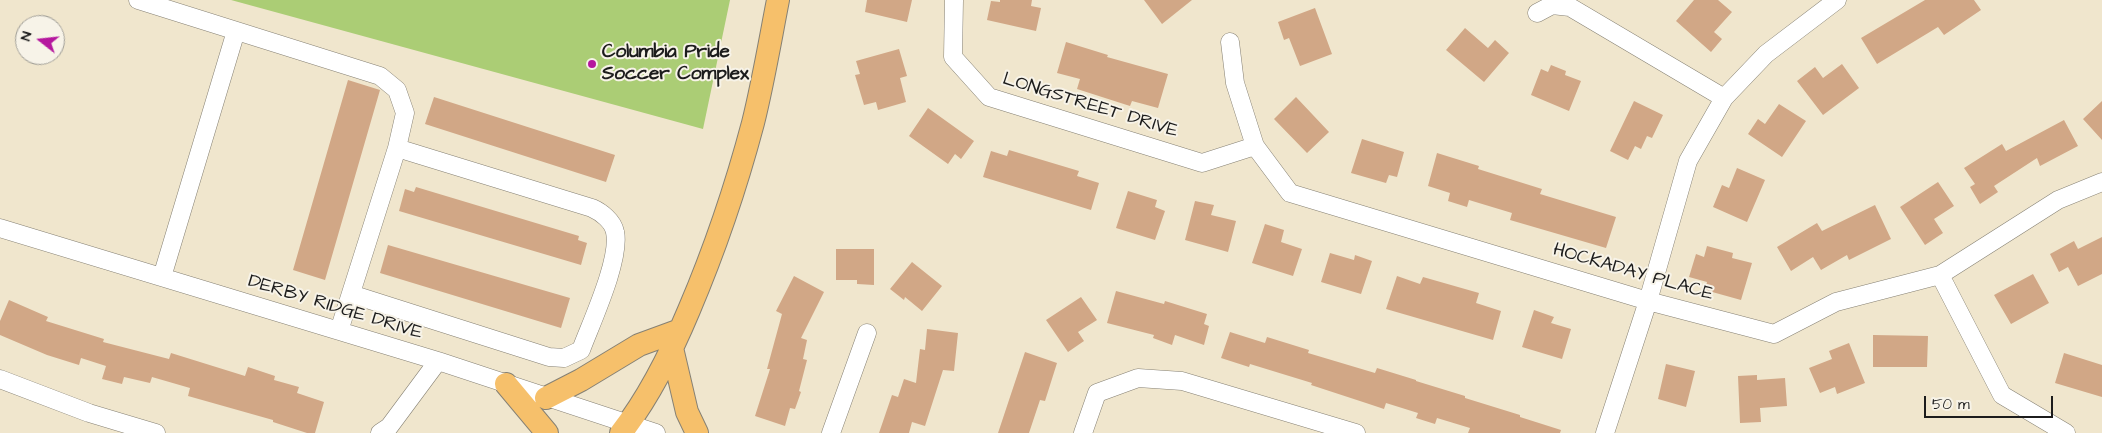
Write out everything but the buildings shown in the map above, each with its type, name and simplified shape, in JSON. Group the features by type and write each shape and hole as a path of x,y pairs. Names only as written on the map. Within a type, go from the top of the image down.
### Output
{"main road":[{"path":"624,429 653,386 705,273 737,181 753,121 778,0"},
{"path":"546,398 581,380 639,345 676,339"},
{"path":"676,339 688,418 697,433"},
{"path":"506,384 547,433"}],"street":[{"path":"138,0 380,76 397,90 405,113 397,148 339,331"},
{"name":"LONGSTREET DRIVE","path":"954,0 953,57 989,97 1202,163 1255,146"},
{"path":"1605,433 1648,301 1688,160 1724,98 1766,54 1837,0"},
{"path":"1537,13 1552,5 1570,7 1724,98"},
{"path":"162,277 236,31"},
{"name":"HOCKADAY PLACE","path":"1230,42 1235,83 1255,146 1290,193 1648,301 1774,334 1836,302 1940,275 2058,200 2102,182"},
{"path":"351,294 549,357 564,358 581,350 605,287 614,253 615,232 609,220 601,212 397,148"},
{"name":"DERBY RIDGE DRIVE","path":"0,228 438,361 546,398 624,429 656,433"},
{"path":"1940,275 2002,395 2066,433"},
{"path":"831,433 867,333"},
{"path":"380,433 390,427 438,361"},
{"path":"1083,433 1097,394 1138,378 1182,381 1356,433"},
{"path":"0,379 89,413 156,433"}],"green space":[{"name":"Columbia Pride Soccer Complex","path":"231,0 730,0 703,129"}],"place":[{"name":"Columbia Pride Soccer Complex","path":"592,64"}]}
